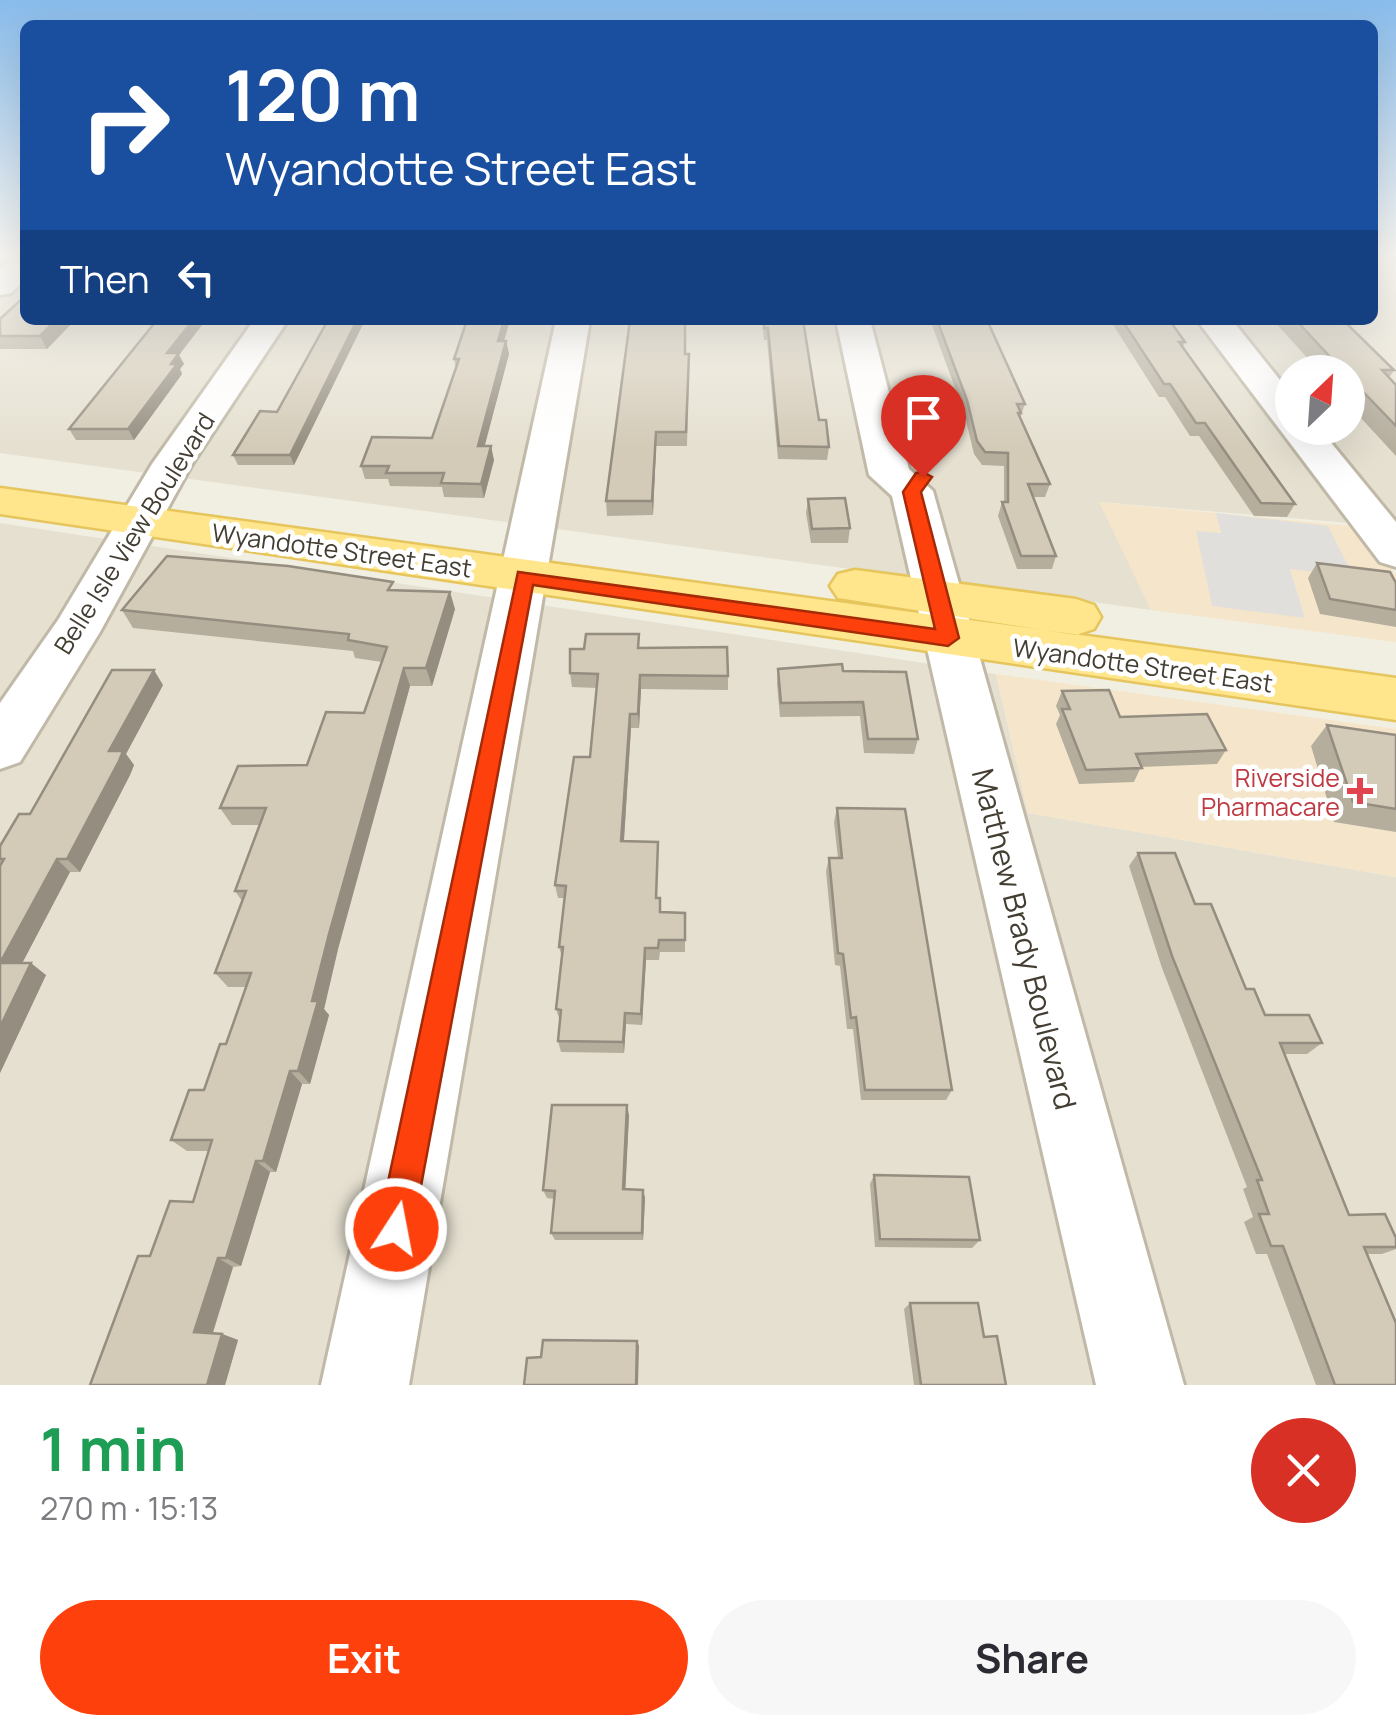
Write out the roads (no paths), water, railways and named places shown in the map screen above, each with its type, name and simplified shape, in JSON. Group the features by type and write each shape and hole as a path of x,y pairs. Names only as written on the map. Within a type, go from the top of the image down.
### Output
{"main road":[{"name":"Wyandotte Street East","path":"0,466 150,504 943,618 1396,700"},
{"name":"Wyandotte Street East","path":"0,501 150,504"},
{"name":"Wyandotte Street East","path":"943,618 1396,662"}],"street":[{"name":"Belle Isle View Boulevard","path":"0,747 150,504 269,325"},
{"path":"365,1385 572,325"},
{"name":"Matthew Brady Boulevard","path":"853,325 890,475 912,492 1140,1385"},
{"name":"Matthew Brady Boulevard","path":"881,325 923,477 912,492"},
{"path":"1218,325 1275,398"},
{"path":"1313,445 1391,540"}],"place":[{"name":"Riverside Pharmacare","path":"1360,791"}]}
